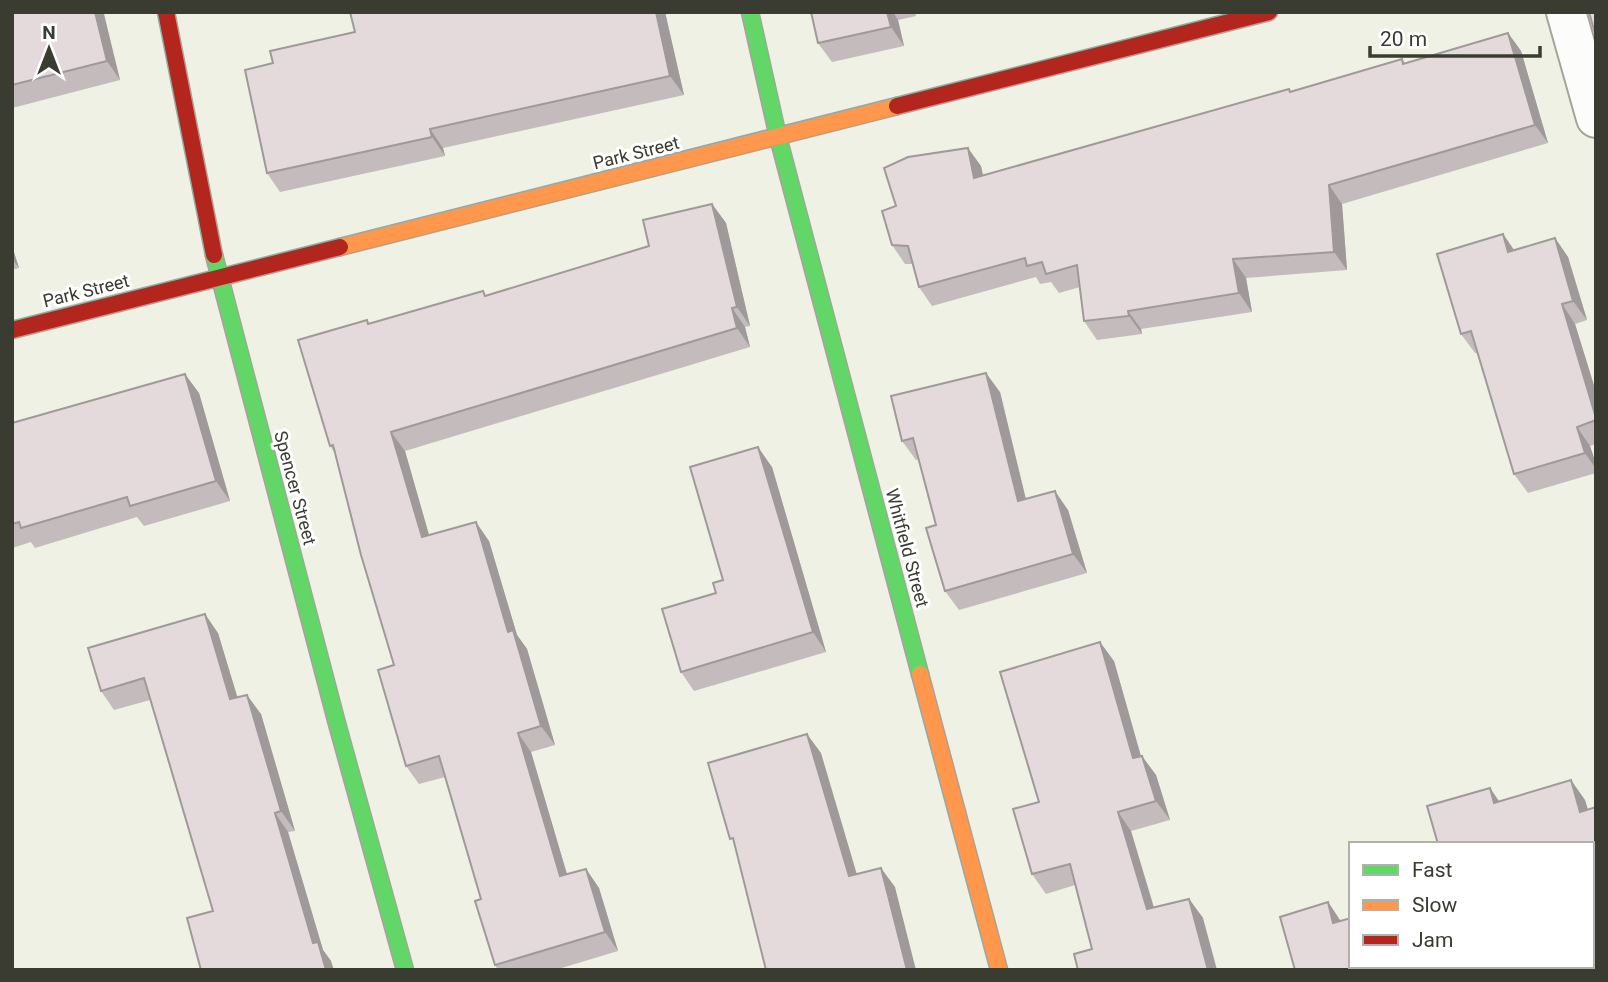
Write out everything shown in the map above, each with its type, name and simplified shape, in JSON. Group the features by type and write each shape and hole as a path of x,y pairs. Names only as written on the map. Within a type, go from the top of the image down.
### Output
{"street":[{"name":"Spencer Street","path":"166,12 204,211 220,278 405,970"},
{"name":"Whitfield Street","path":"750,12 778,137 999,970"},
{"name":"Park Street","path":"12,330 1269,12"},
{"path":"1566,12 1596,118"}],"building":[{"path":"12,12 95,12 107,61 12,85"},
{"path":"350,12 656,12 670,76 430,129 432,137 267,173 245,70 273,63 270,51 355,32"},
{"path":"811,12 887,12 891,27 818,43"},
{"path":"1589,12 1596,12 1596,37"},
{"path":"1508,33 1535,125 1329,185 1334,252 1233,259 1239,293 1128,311 1129,316 1084,321 1077,265 1046,274 1042,262 1027,266 1025,258 919,287 908,246 892,245 882,211 896,206 884,168 908,157 968,148 974,178 1289,89 1290,92 1402,59 1403,64"},
{"path":"712,204 737,307 732,308 737,328 391,432 422,537 476,522 508,632 513,630 541,726 518,733 560,876 586,869 605,932 495,965 475,901 481,899 439,756 406,766 378,670 394,665 361,555 333,445 330,446 298,340 367,320 368,324 483,291 485,296 649,246 643,220"},
{"path":"1503,234 1508,252 1555,238 1573,301 1562,304 1596,418 1577,427 1585,453 1514,474 1471,331 1461,334 1437,254"},
{"path":"986,373 1018,501 1055,491 1073,554 945,591 926,528 936,525 913,438 902,441 891,396"},
{"path":"185,374 216,481 130,506 127,497 21,528 19,522 12,524 12,423"},
{"path":"758,447 813,632 681,672 662,609 716,593 713,583 723,580 690,467"},
{"path":"205,614 230,699 247,695 281,811 275,813 313,943 318,942 326,970 201,970 187,918 213,911 144,678 101,691 88,648"},
{"path":"1100,642 1133,758 1142,756 1156,801 1118,812 1147,909 1189,899 1208,970 1078,970 1074,954 1092,949 1070,864 1032,874 1013,809 1039,802 1000,672"},
{"path":"807,734 849,876 881,868 907,970 766,970 733,838 730,839 708,763"},
{"path":"1571,780 1580,812 1596,807 1596,895 1594,842 1437,842 1427,806 1490,788 1494,803"},
{"path":"1328,902 1333,923 1349,919 1349,968 1356,968 1295,970 1280,917"}],"traffic: fast":[{"path":"750,12 778,137 920,674"},
{"path":"214,255 336,720 405,970"}],"traffic: slow":[{"path":"340,247 897,106"},
{"path":"920,674 999,970"}],"traffic: jam":[{"path":"166,12 214,255"},
{"path":"897,106 1269,12"},
{"path":"12,330 340,247"}]}
